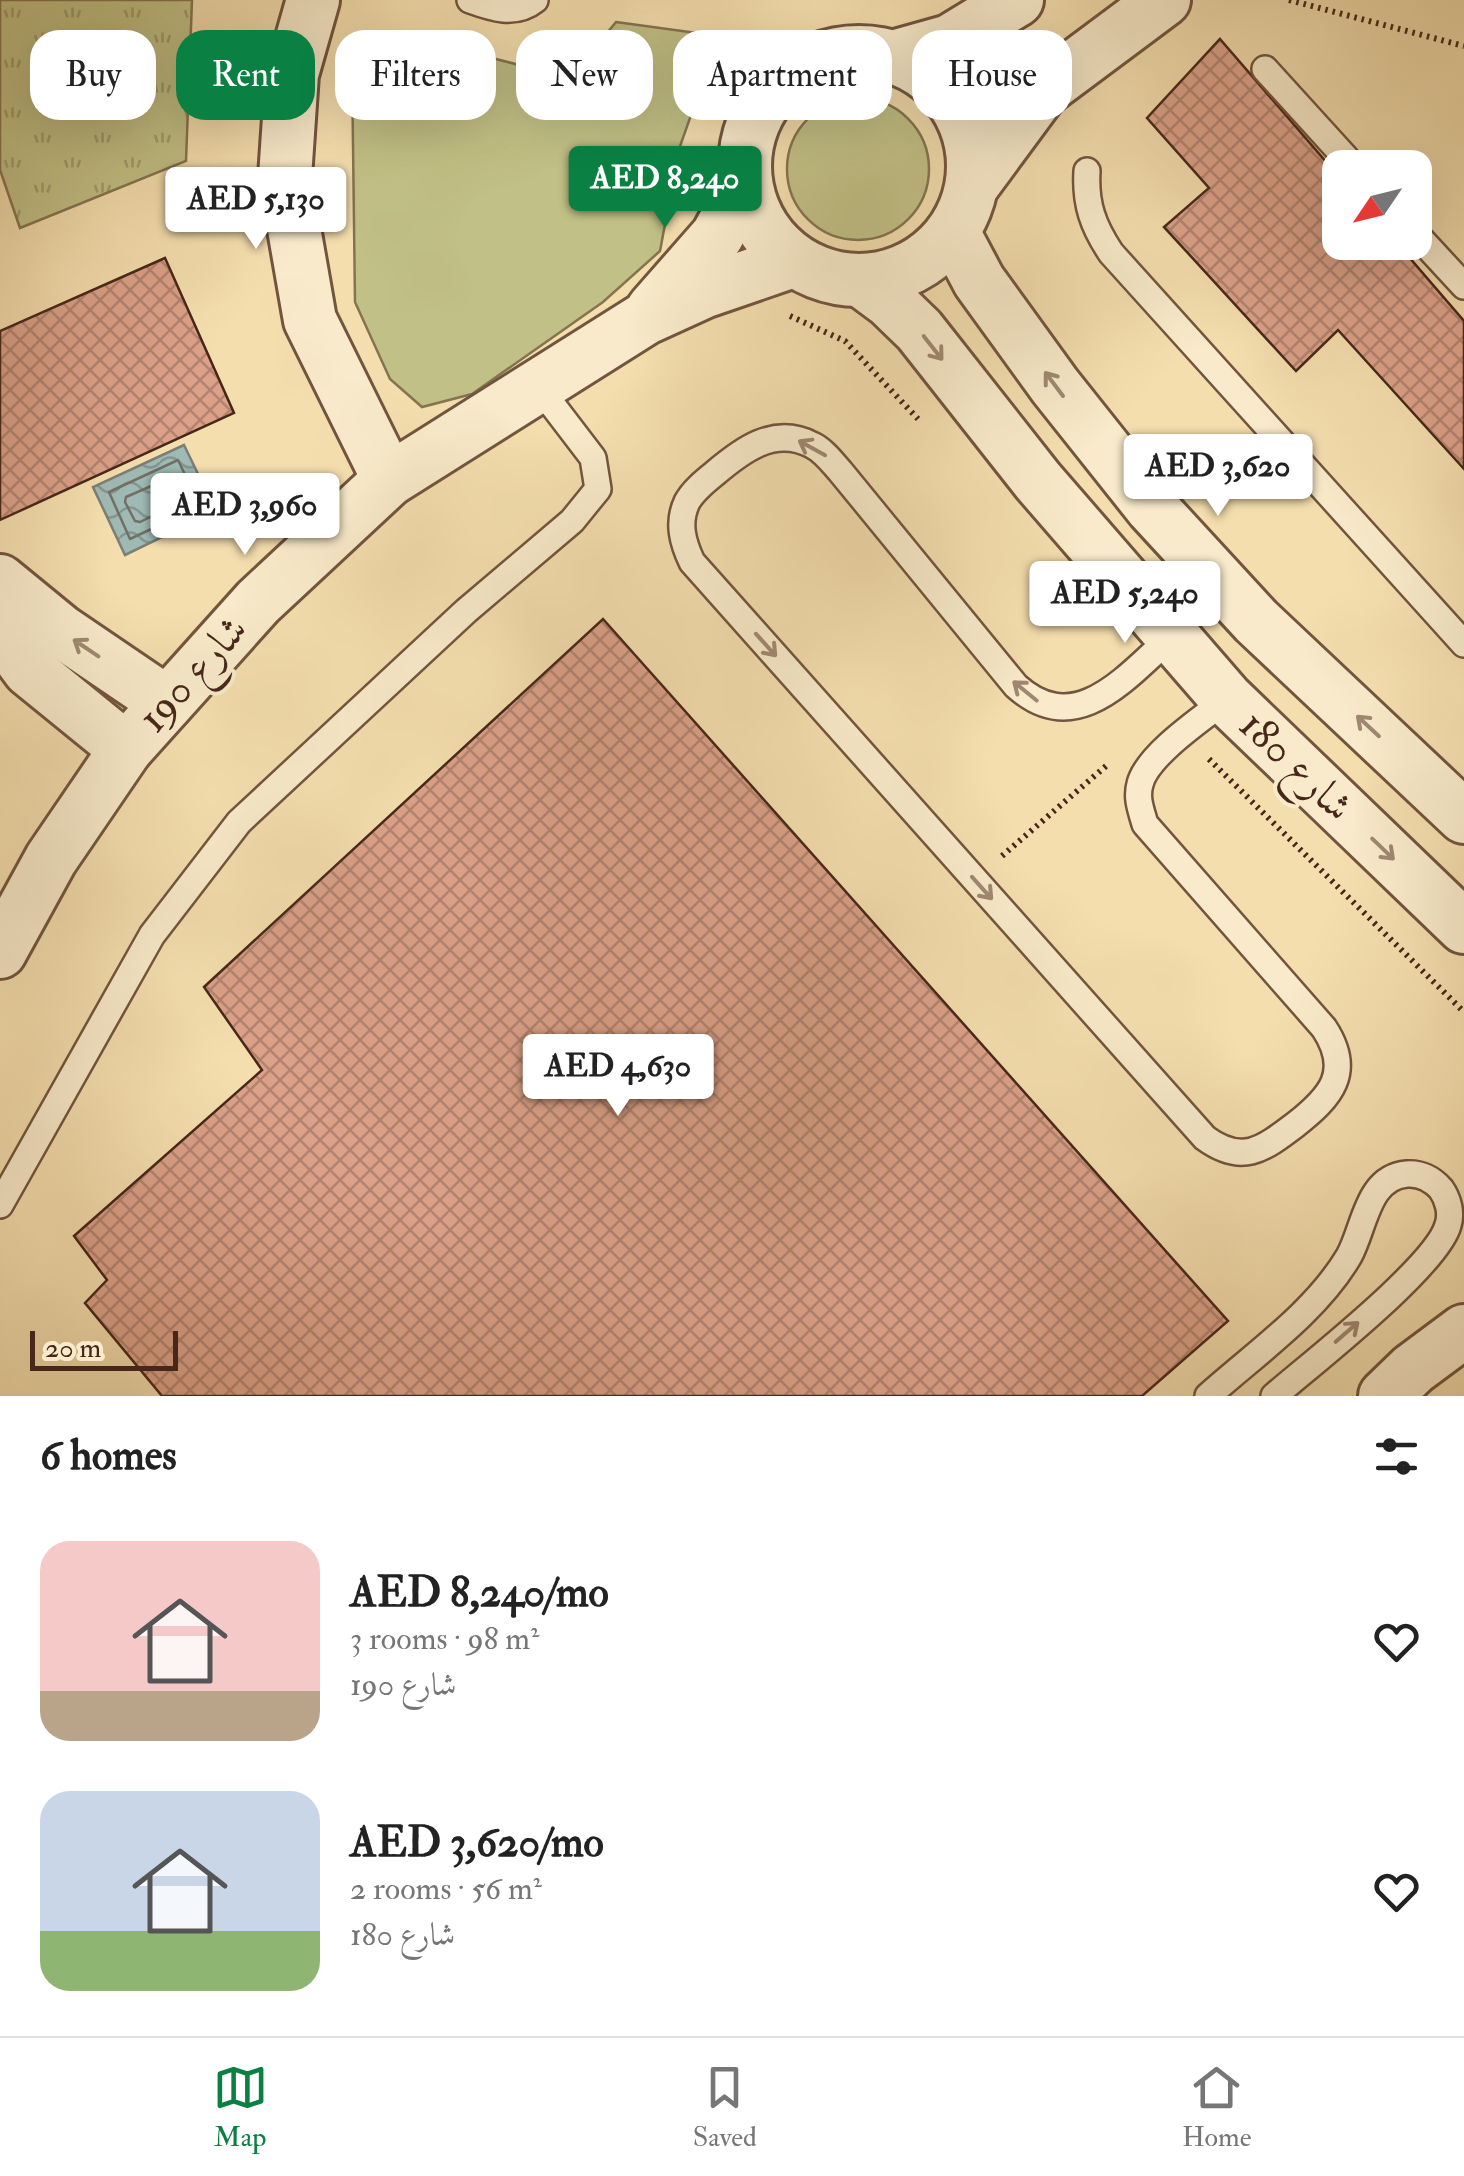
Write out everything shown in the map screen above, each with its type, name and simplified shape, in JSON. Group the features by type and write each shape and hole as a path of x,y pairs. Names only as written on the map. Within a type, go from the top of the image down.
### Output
{"street":[{"path":"313,0 292,74 286,177 310,320 389,480"},
{"path":"893,57 950,42 1017,0"},
{"path":"962,209 972,155 965,125 950,97 927,74 893,57 854,52 816,59 783,80 759,109 746,146 745,185 754,214 771,240 793,260 826,276 862,282 896,274 928,258 962,209 1042,91 1164,0"},
{"name":"شارع 190","path":"646,318 716,236 745,185"},
{"name":"شارع 180","path":"962,209 979,281 1055,386 1152,508 1256,621 1464,817"},
{"name":"شارع 190","path":"0,952 51,859 126,749 258,602 389,480 646,318 703,292 793,260"},
{"name":"شارع 180","path":"862,282 919,330 1038,481 1226,698 1464,927"},
{"path":"0,581 60,632 166,703"},
{"path":"0,631 29,670 126,749"},
{"path":"1385,1396 1413,1369 1464,1331"}],"lane":[{"path":"470,0 494,8 523,9 534,0"},
{"path":"1265,70 1338,150"},
{"path":"1088,171 1086,199 1096,230 1111,253 1464,644"},
{"path":"1432,251 1464,286"},
{"path":"0,1204 152,935 239,822 466,611 572,521 598,489 593,458 538,386"},
{"path":"1171,637 1098,698 1082,706 1046,706 1030,698 1016,686 840,471 811,444 791,438 771,438 752,445 699,486 687,503 682,522 683,543 692,562 1205,1138 1236,1154 1270,1144 1326,1098 1336,1080 1338,1062 1334,1043 1311,1011 1145,824 1138,803 1140,781 1150,762 1226,698"},
{"path":"1208,1396 1320,1295 1349,1256 1373,1195 1384,1182 1398,1175 1416,1174 1431,1180 1444,1192 1450,1208 1448,1225 1440,1240 1389,1295 1274,1396"}],"path":[{"path":"1289,0 1464,46"},
{"path":"786,314 845,341 923,425"},
{"path":"1186,732 1216,768 1464,1012"},
{"path":"974,880 1112,761"}],"green space":[{"path":"0,0 192,0 191,30 176,30 176,120 188,120 186,161 20,228 0,170"},
{"path":"616,22 675,30 673,120 689,120 679,149 660,251 603,302 472,394 422,407 390,379 355,302 353,120 496,120 496,59 516,64 516,120 653,120 653,30 609,30"},
{"path":"892,108 917,130 927,155 927,183 917,208 897,228 872,238 844,238 819,228 799,208 789,183 789,155 807,120 892,120"}],"water":[{"path":"184,445 216,511 125,555 93,487"}],"building":[{"path":"1220,39 1322,157 1322,260 1411,260 1464,321 1464,469 1338,330 1296,371 1164,227 1209,188 1147,118"},
{"path":"165,258 234,413 0,520 0,331"},
{"path":"603,619 1228,1321 1142,1396 162,1396 85,1303 107,1280 74,1236 262,1070 204,987"}]}
